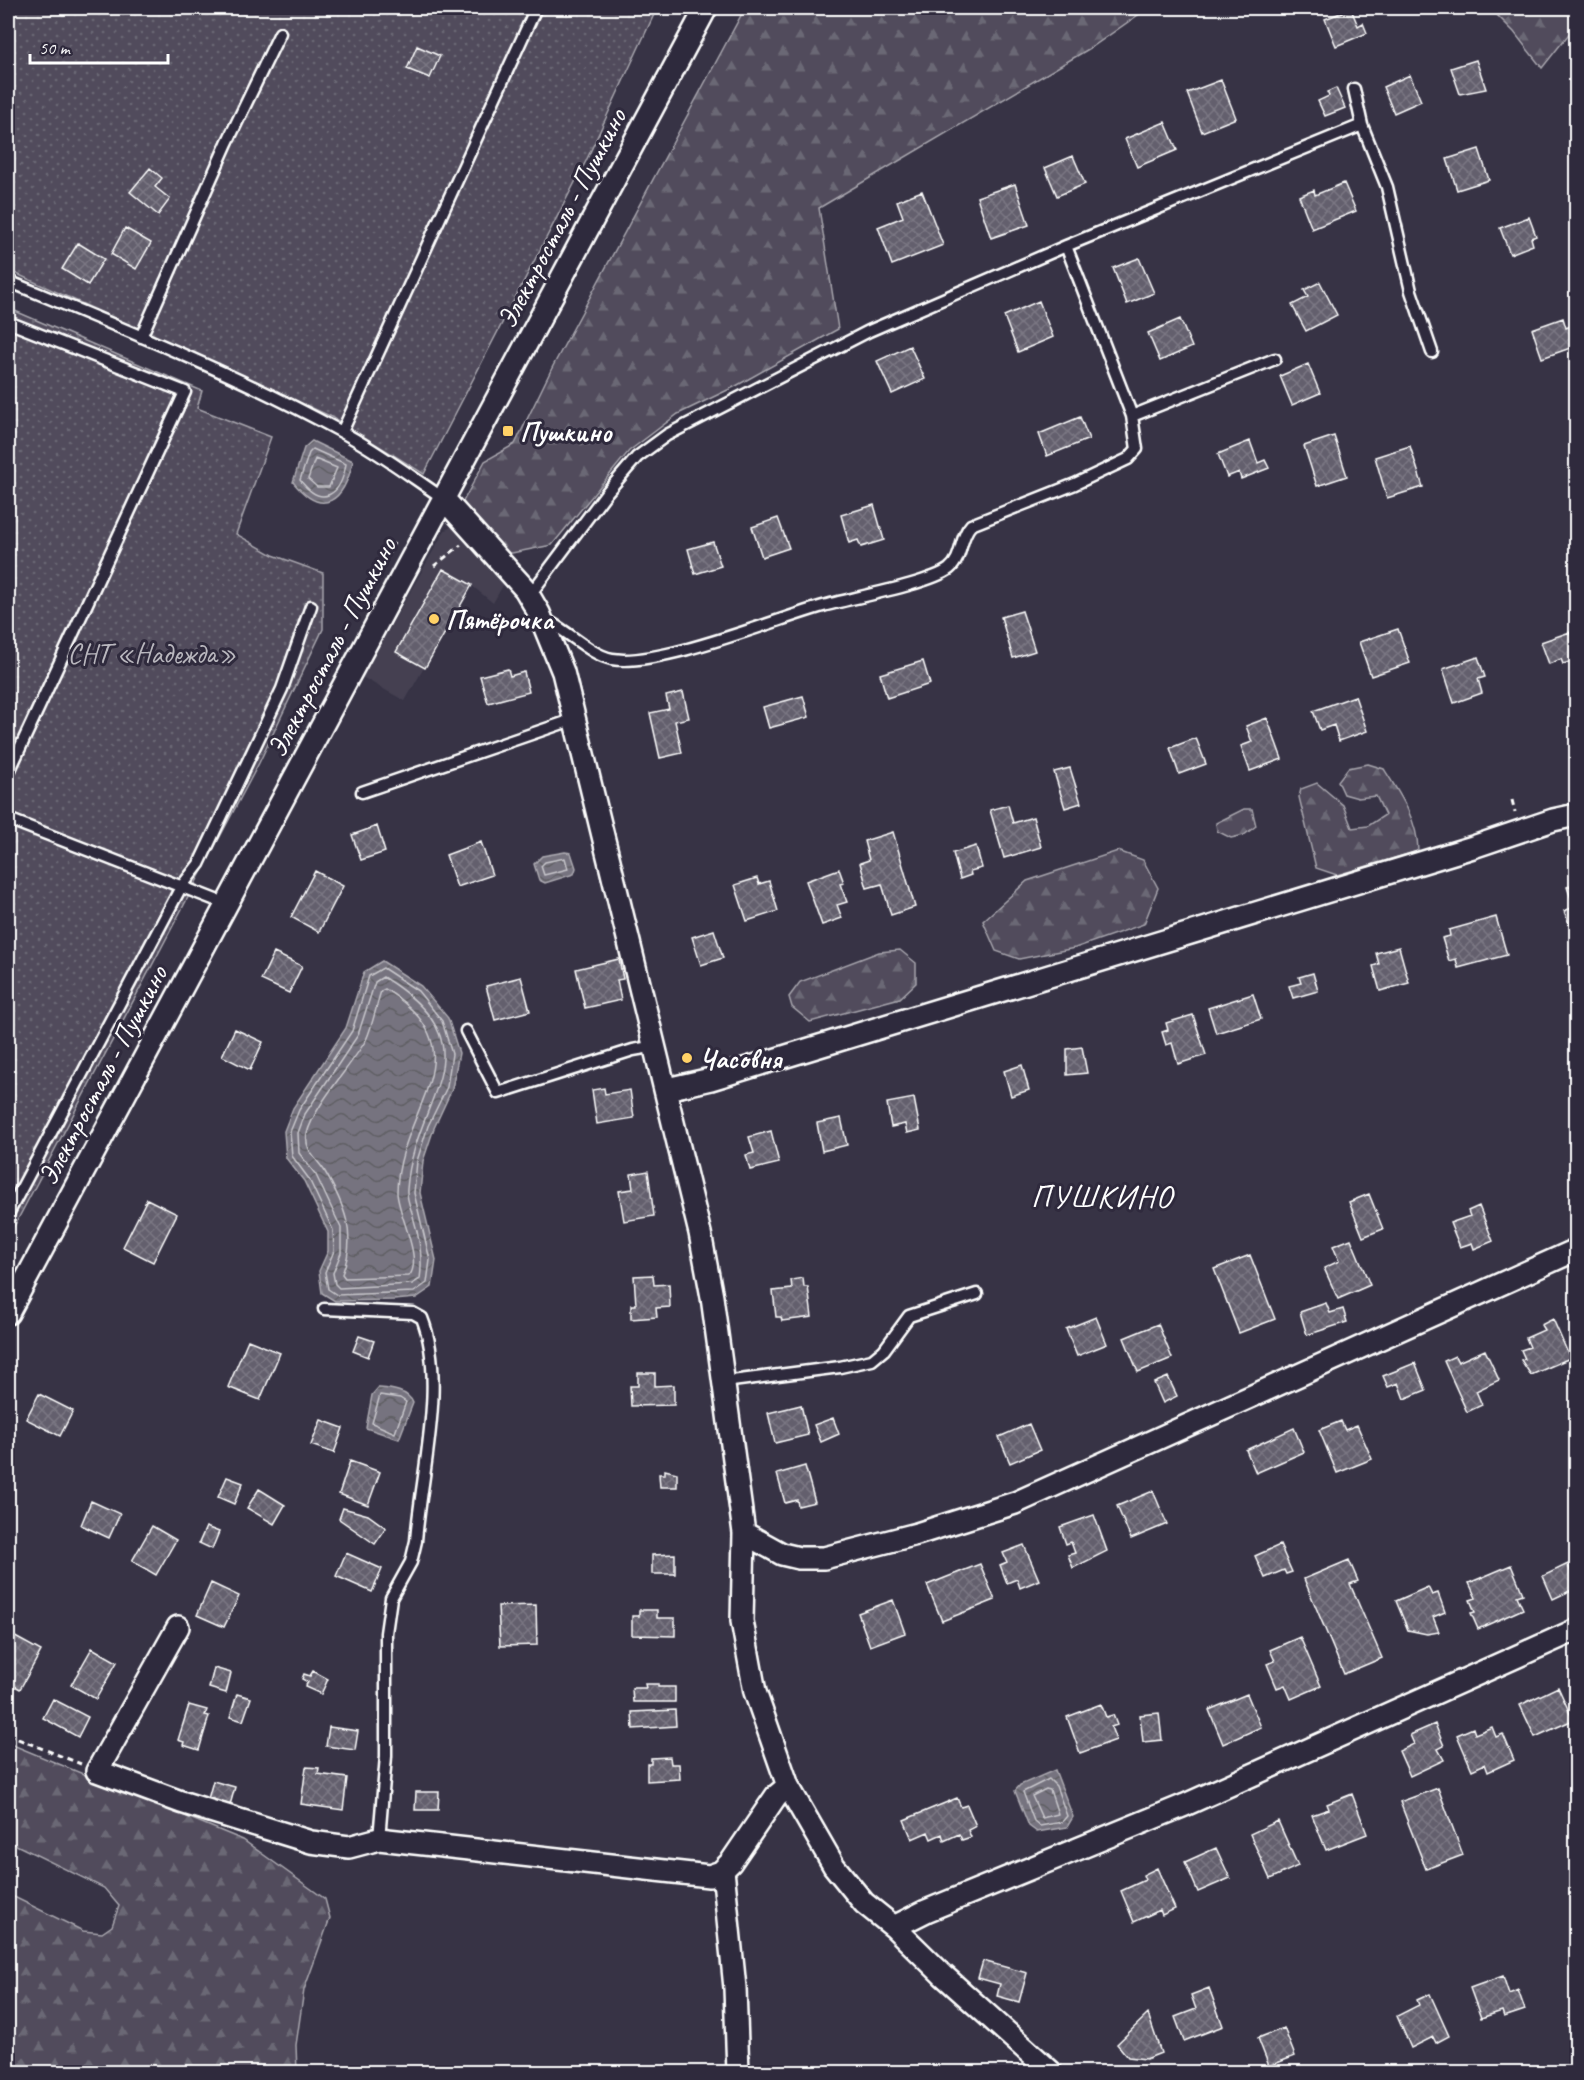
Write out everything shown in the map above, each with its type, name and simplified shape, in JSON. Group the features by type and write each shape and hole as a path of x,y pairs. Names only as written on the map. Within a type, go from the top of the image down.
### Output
{"street":[{"name":"Электросталь - Пушкино","path":"8,1312 706,8"},
{"path":"443,498 529,596 542,618 563,672 667,1089 702,1244 744,1533 742,1621 755,1692 788,1786 834,1866 864,1903 894,1927 1051,2073"},
{"path":"667,1089 711,1079 1473,847 1553,820 1576,815"},
{"path":"744,1533 782,1554 800,1558 825,1558 1015,1503 1576,1250"},
{"path":"178,1627 97,1771 181,1802 311,1842 349,1847 379,1839 709,1876 723,1870 776,1797 788,1786"},
{"path":"894,1927 926,1911 1185,1805 1576,1630"},
{"path":"723,1870 735,1988 738,2073"}],"lane":[{"path":"342,432 536,8"},
{"path":"141,336 227,143 280,33"},
{"path":"1354,88 1362,125 1387,187 1410,291 1432,352"},
{"path":"529,596 607,492 637,457 668,435 869,331 1066,246 1362,125"},
{"path":"542,618 610,658 628,660 703,643 822,606 926,578 949,569 959,552 965,532 971,525 1075,484 1128,459 1137,449 1132,416 1066,246"},
{"path":"8,281 141,336 342,432 443,498"},
{"path":"8,322 185,392 8,774"},
{"path":"1132,416 1275,359"},
{"path":"8,1214 181,887 199,864 278,700 311,606"},
{"path":"362,792 575,719"},
{"path":"8,819 226,904"},
{"path":"466,1031 498,1093 633,1050 656,1046"},
{"path":"723,1382 840,1367 872,1360 884,1350 909,1316 977,1294"},
{"path":"324,1309 413,1313 422,1318 428,1334 432,1388 416,1541 411,1562 391,1598 386,1633 386,1756 379,1839"}],"path":[{"path":"434,566 476,534"},
{"path":"377,574 394,543"},
{"path":"8,1735 97,1771"}],"shaded area":[{"path":"460,523 506,580 493,603 471,585 405,701 362,677 445,530"}],"green space":[{"path":"8,8 657,8 586,161 424,474 332,417 8,270"},
{"path":"745,8 1148,8 1092,47 819,208 838,329 736,386 678,414 629,451 552,545 507,554 460,507 485,461 515,444 553,366"},
{"path":"1490,8 1576,8 1576,25 1542,68 1514,32"},
{"name":"СНТ «Надежда»","path":"8,308 202,391 197,408 271,437 236,534 273,555 323,573 323,629 259,763 8,1238"},
{"path":"1368,764 1384,769 1402,798 1415,829 1418,851 1337,875 1316,868 1299,797 1301,789 1317,783 1343,805 1352,828 1368,826 1385,815 1376,796 1358,798 1344,794 1338,781 1348,768"},
{"path":"1244,809 1252,809 1256,826 1244,835 1231,838 1217,831 1216,823"},
{"path":"1118,851 1143,860 1158,888 1144,924 1075,948 1019,959 996,951 983,921 1027,881"},
{"path":"900,950 916,963 916,983 900,998 810,1022 792,1007 789,997 800,982 879,952"},
{"path":"8,1743 243,1840 325,1899 330,1918 304,1990 296,2045 297,2072 8,2072 8,1894 83,1931 102,1933 112,1926 119,1906 104,1888 8,1841"}],"water":[{"path":"312,441 353,461 349,475 338,495 323,502 314,500 293,482 304,448"},
{"path":"571,853 576,868 574,874 545,883 539,880 534,864 542,856"},
{"path":"382,961 421,986 448,1018 459,1053 452,1089 434,1128 423,1161 420,1193 436,1260 432,1287 416,1298 335,1301 322,1293 319,1271 328,1251 328,1232 304,1181 286,1158 284,1131 293,1108 346,1028 364,972"},
{"path":"378,1388 403,1393 413,1403 399,1439 366,1428 372,1395"},
{"path":"1055,1770 1073,1817 1067,1827 1037,1832 1029,1826 1015,1791 1020,1785"}],"building":[{"path":"1351,9 1358,26 1363,23 1367,33 1336,46 1325,19"},
{"path":"417,46 440,56 430,78 407,69"},
{"path":"1476,60 1486,89 1460,94 1451,68"},
{"path":"1410,75 1421,101 1394,113 1383,87"},
{"path":"1221,80 1236,118 1202,132 1187,93"},
{"path":"1336,88 1345,108 1325,116 1318,101 1329,96 1327,92"},
{"path":"1165,122 1177,150 1137,167 1125,139"},
{"path":"1479,149 1489,180 1457,190 1447,159"},
{"path":"1073,156 1085,184 1057,196 1045,168"},
{"path":"150,168 162,178 155,187 170,199 158,215 130,192"},
{"path":"1344,183 1356,211 1312,229 1299,196 1314,190 1315,195"},
{"path":"1015,184 1029,225 991,238 977,197"},
{"path":"922,191 943,245 892,265 878,227 903,217 897,201"},
{"path":"1529,217 1536,236 1531,238 1533,245 1510,254 1500,228"},
{"path":"125,228 151,243 136,269 111,254"},
{"path":"78,243 104,259 88,285 62,269"},
{"path":"1139,258 1154,293 1127,304 1113,268"},
{"path":"1320,282 1337,315 1306,331 1292,305 1308,297 1304,290"},
{"path":"1039,301 1053,337 1018,352 1004,316"},
{"path":"1563,318 1566,328 1573,325 1576,346 1542,358 1532,329"},
{"path":"1180,319 1192,347 1160,361 1148,333"},
{"path":"910,346 925,379 892,394 877,361"},
{"path":"1308,364 1320,393 1292,405 1280,376"},
{"path":"1080,417 1089,439 1047,456 1039,434"},
{"path":"1334,436 1347,476 1317,486 1304,446"},
{"path":"1250,441 1258,463 1265,460 1269,468 1241,479 1239,472 1227,477 1218,454"},
{"path":"1410,446 1423,487 1387,498 1375,457"},
{"path":"874,505 884,540 861,547 858,540 849,543 841,515"},
{"path":"778,518 789,548 762,557 752,527"},
{"path":"713,542 721,566 695,574 688,549"},
{"name":"Пятёрочка","path":"443,569 472,585 425,668 396,652"},
{"path":"1022,611 1035,651 1013,658 1001,617"},
{"path":"1398,629 1410,663 1371,676 1359,642"},
{"path":"1570,632 1576,660 1563,664 1561,659 1549,664 1541,642"},
{"path":"1478,657 1485,677 1478,679 1482,693 1454,703 1443,669"},
{"path":"923,661 930,684 887,698 880,674"},
{"path":"508,669 510,676 524,672 529,692 488,703 480,676"},
{"path":"683,692 689,718 675,721 682,753 660,758 650,713 669,709 666,696"},
{"path":"803,696 809,717 769,728 763,707"},
{"path":"1355,696 1367,731 1339,741 1334,725 1320,730 1313,711"},
{"path":"1267,718 1282,759 1250,771 1241,746 1252,742 1246,726"},
{"path":"1196,738 1206,764 1179,774 1170,748"},
{"path":"1070,768 1081,803 1065,808 1054,772"},
{"path":"1008,805 1013,823 1033,817 1041,847 1004,858 990,810"},
{"path":"377,826 385,852 361,860 352,835"},
{"path":"893,832 915,907 891,915 882,884 867,888 860,863 869,860 864,841"},
{"path":"481,842 492,875 457,887 446,855"},
{"path":"976,846 982,868 970,871 971,875 960,879 953,853"},
{"path":"839,869 844,883 840,884 847,902 837,905 842,918 822,925 806,881"},
{"path":"315,871 343,886 319,932 291,917"},
{"path":"757,878 759,884 769,881 778,911 747,921 735,885"},
{"path":"1576,884 1576,924 1570,926 1564,911 1574,907 1567,887"},
{"path":"1496,917 1507,955 1458,968 1456,959 1449,961 1442,938 1450,936 1449,930"},
{"path":"714,930 723,958 701,965 692,937"},
{"path":"1399,947 1409,983 1380,991 1373,966 1379,964 1376,953"},
{"path":"274,953 302,966 289,993 261,980"},
{"path":"619,959 623,979 617,980 621,1000 585,1008 576,969"},
{"path":"1313,973 1318,991 1293,998 1289,986 1301,983 1299,977"},
{"path":"521,977 530,1011 495,1020 486,986"},
{"path":"1253,994 1261,1019 1216,1033 1208,1008"},
{"path":"1193,1015 1206,1055 1178,1064 1172,1043 1166,1045 1162,1032 1168,1030 1166,1023"},
{"path":"235,1029 263,1042 250,1070 222,1056"},
{"path":"1082,1047 1087,1073 1067,1075 1067,1049"},
{"path":"1022,1065 1029,1090 1011,1096 1004,1071"},
{"path":"604,1088 605,1094 630,1090 634,1118 597,1124 592,1090"},
{"path":"914,1098 920,1130 907,1133 905,1124 891,1127 887,1103"},
{"path":"841,1118 847,1145 822,1151 817,1123"},
{"path":"771,1131 779,1163 750,1170 746,1155 754,1153 749,1137"},
{"path":"648,1171 654,1216 624,1221 619,1191 633,1189 631,1174"},
{"path":"1369,1194 1383,1229 1363,1237 1349,1202"},
{"path":"147,1199 177,1214 153,1262 123,1247"},
{"path":"1479,1206 1493,1241 1474,1249 1472,1243 1460,1247 1450,1223 1470,1216 1468,1211"},
{"path":"1351,1239 1370,1285 1338,1299 1324,1268 1339,1261 1333,1246"},
{"path":"1250,1255 1275,1319 1239,1333 1214,1269"},
{"path":"653,1275 654,1285 669,1284 670,1307 656,1308 657,1317 631,1319 631,1305 636,1305 634,1276"},
{"path":"803,1278 804,1287 808,1287 812,1317 782,1321 781,1317 776,1317 773,1291 792,1289 791,1280"},
{"path":"1326,1303 1330,1313 1343,1309 1347,1322 1307,1335 1300,1312"},
{"path":"1096,1317 1107,1344 1077,1356 1066,1329"},
{"path":"1553,1319 1570,1358 1531,1375 1521,1360 1525,1359 1521,1350 1530,1347 1526,1338 1544,1330 1541,1325"},
{"path":"1158,1324 1172,1358 1138,1372 1124,1338"},
{"path":"359,1336 374,1341 368,1357 353,1351"},
{"path":"248,1340 280,1353 260,1400 228,1387"},
{"path":"1485,1350 1499,1380 1476,1391 1482,1405 1467,1412 1444,1361 1455,1356 1458,1362"},
{"path":"1415,1363 1426,1390 1404,1399 1398,1383 1388,1387 1383,1376"},
{"path":"638,1373 655,1373 655,1386 674,1385 674,1405 631,1406 630,1386 638,1386"},
{"path":"1168,1377 1177,1396 1163,1403 1154,1383"},
{"path":"39,1394 73,1411 60,1436 26,1419"},
{"path":"801,1405 808,1435 775,1443 768,1413"},
{"path":"833,1418 839,1434 821,1442 814,1425"},
{"path":"321,1420 343,1428 334,1453 311,1445"},
{"path":"1341,1421 1345,1430 1357,1425 1372,1459 1337,1473 1319,1430"},
{"path":"1029,1424 1040,1450 1010,1463 999,1437"},
{"path":"1294,1428 1304,1452 1256,1473 1246,1450"},
{"path":"350,1461 380,1472 368,1505 339,1494"},
{"path":"805,1466 815,1502 798,1506 797,1500 785,1503 777,1474"},
{"path":"665,1470 677,1473 677,1487 660,1487 659,1474 665,1474"},
{"path":"227,1477 243,1483 234,1504 218,1497"},
{"path":"259,1489 285,1505 274,1524 247,1508"},
{"path":"1153,1491 1167,1524 1131,1539 1117,1506"},
{"path":"91,1501 120,1514 109,1538 81,1525"},
{"path":"343,1508 368,1515 386,1528 375,1544 339,1519"},
{"path":"1094,1515 1107,1551 1073,1568 1068,1555 1075,1553 1071,1542 1066,1544 1060,1527"},
{"path":"152,1526 176,1540 156,1575 132,1561"},
{"path":"206,1527 219,1532 212,1549 199,1543"},
{"path":"1024,1545 1039,1580 1020,1588 1017,1579 1007,1583 1000,1565 1007,1562 1003,1553"},
{"path":"1280,1545 1292,1572 1286,1574 1284,1570 1265,1578 1255,1556"},
{"path":"346,1553 382,1569 372,1592 336,1576"},
{"path":"675,1554 675,1574 652,1574 652,1555"},
{"path":"1349,1560 1358,1581 1350,1584 1382,1658 1344,1674 1304,1579"},
{"path":"980,1564 995,1600 942,1621 927,1585"},
{"path":"1568,1564 1576,1588 1553,1599 1543,1576"},
{"path":"1511,1565 1523,1594 1517,1596 1523,1609 1478,1629 1471,1613 1475,1612 1470,1600 1476,1598 1469,1583"},
{"path":"211,1583 239,1596 224,1627 197,1615"},
{"path":"1428,1587 1432,1595 1438,1593 1445,1612 1433,1617 1439,1632 1427,1634 1408,1630 1396,1601"},
{"path":"893,1600 905,1633 870,1646 858,1613"},
{"path":"536,1605 537,1645 500,1646 498,1606"},
{"path":"639,1610 657,1610 657,1618 675,1618 675,1636 632,1635 632,1616 639,1616"},
{"path":"8,1633 41,1651 20,1689 8,1682"},
{"path":"1300,1637 1321,1686 1291,1699 1285,1685 1277,1688 1267,1664 1275,1661 1270,1650"},
{"path":"92,1648 117,1662 96,1699 71,1685"},
{"path":"214,1668 231,1673 226,1693 209,1688"},
{"path":"313,1671 328,1679 321,1694 305,1687 308,1682 302,1679 304,1674 310,1676"},
{"path":"645,1684 675,1687 675,1702 633,1702 632,1688 646,1688"},
{"path":"1558,1687 1573,1720 1535,1737 1520,1705"},
{"path":"237,1694 251,1698 243,1721 230,1717"},
{"path":"1247,1694 1261,1727 1223,1744 1209,1710"},
{"path":"53,1699 88,1717 78,1737 43,1718"},
{"path":"1101,1704 1106,1717 1113,1715 1117,1725 1111,1727 1116,1740 1080,1753 1067,1717"},
{"path":"189,1705 207,1710 205,1715 209,1716 199,1750 183,1745 184,1742 178,1740"},
{"path":"675,1710 676,1726 633,1729 632,1712"},
{"path":"1159,1713 1162,1740 1143,1742 1140,1715"},
{"path":"1435,1724 1444,1746 1438,1749 1444,1760 1410,1776 1399,1751 1414,1744 1410,1735"},
{"path":"329,1727 358,1731 355,1750 326,1746"},
{"path":"1492,1727 1496,1737 1503,1734 1514,1760 1488,1772 1485,1764 1472,1770 1457,1735 1473,1728 1475,1734"},
{"path":"670,1757 671,1764 679,1764 680,1779 647,1781 647,1764 651,1764 651,1758"},
{"path":"306,1767 319,1768 318,1774 347,1778 343,1810 301,1804"},
{"path":"213,1781 235,1787 230,1805 208,1799"},
{"path":"1438,1788 1463,1855 1426,1869 1400,1802"},
{"path":"416,1792 439,1792 438,1810 415,1810"},
{"path":"1352,1794 1367,1834 1326,1850 1312,1815 1329,1809 1327,1804"},
{"path":"957,1798 961,1807 967,1805 976,1826 968,1830 971,1837 962,1840 959,1834 944,1841 942,1834 931,1839 928,1832 912,1839 904,1820"},
{"path":"1278,1821 1298,1866 1270,1879 1250,1834"},
{"path":"1216,1848 1230,1878 1198,1892 1185,1862"},
{"path":"1157,1868 1175,1909 1162,1915 1160,1910 1134,1922 1121,1891 1145,1880 1143,1875"},
{"path":"983,1961 1027,1973 1019,2002 997,1996 1000,1984 978,1978"},
{"path":"1503,1976 1509,1994 1518,1990 1525,2010 1504,2017 1502,2011 1481,2018 1470,1988"},
{"path":"1209,1988 1223,2026 1184,2041 1175,2017 1196,2009 1191,1995"},
{"path":"1430,1994 1449,2036 1436,2043 1433,2037 1411,2048 1397,2016 1419,2005 1417,2000"},
{"path":"1148,2014 1161,2053 1146,2059 1128,2057 1117,2044"},
{"path":"1284,2028 1295,2056 1269,2066 1258,2038"}],"place":[{"name":"Пушкино","path":"508,431"},
{"name":"Пятёрочка","path":"434,619"},
{"name":"Часовня","path":"687,1058"}],"district":[{"name":"ПУШКИНО","path":"1102,1196"}]}
